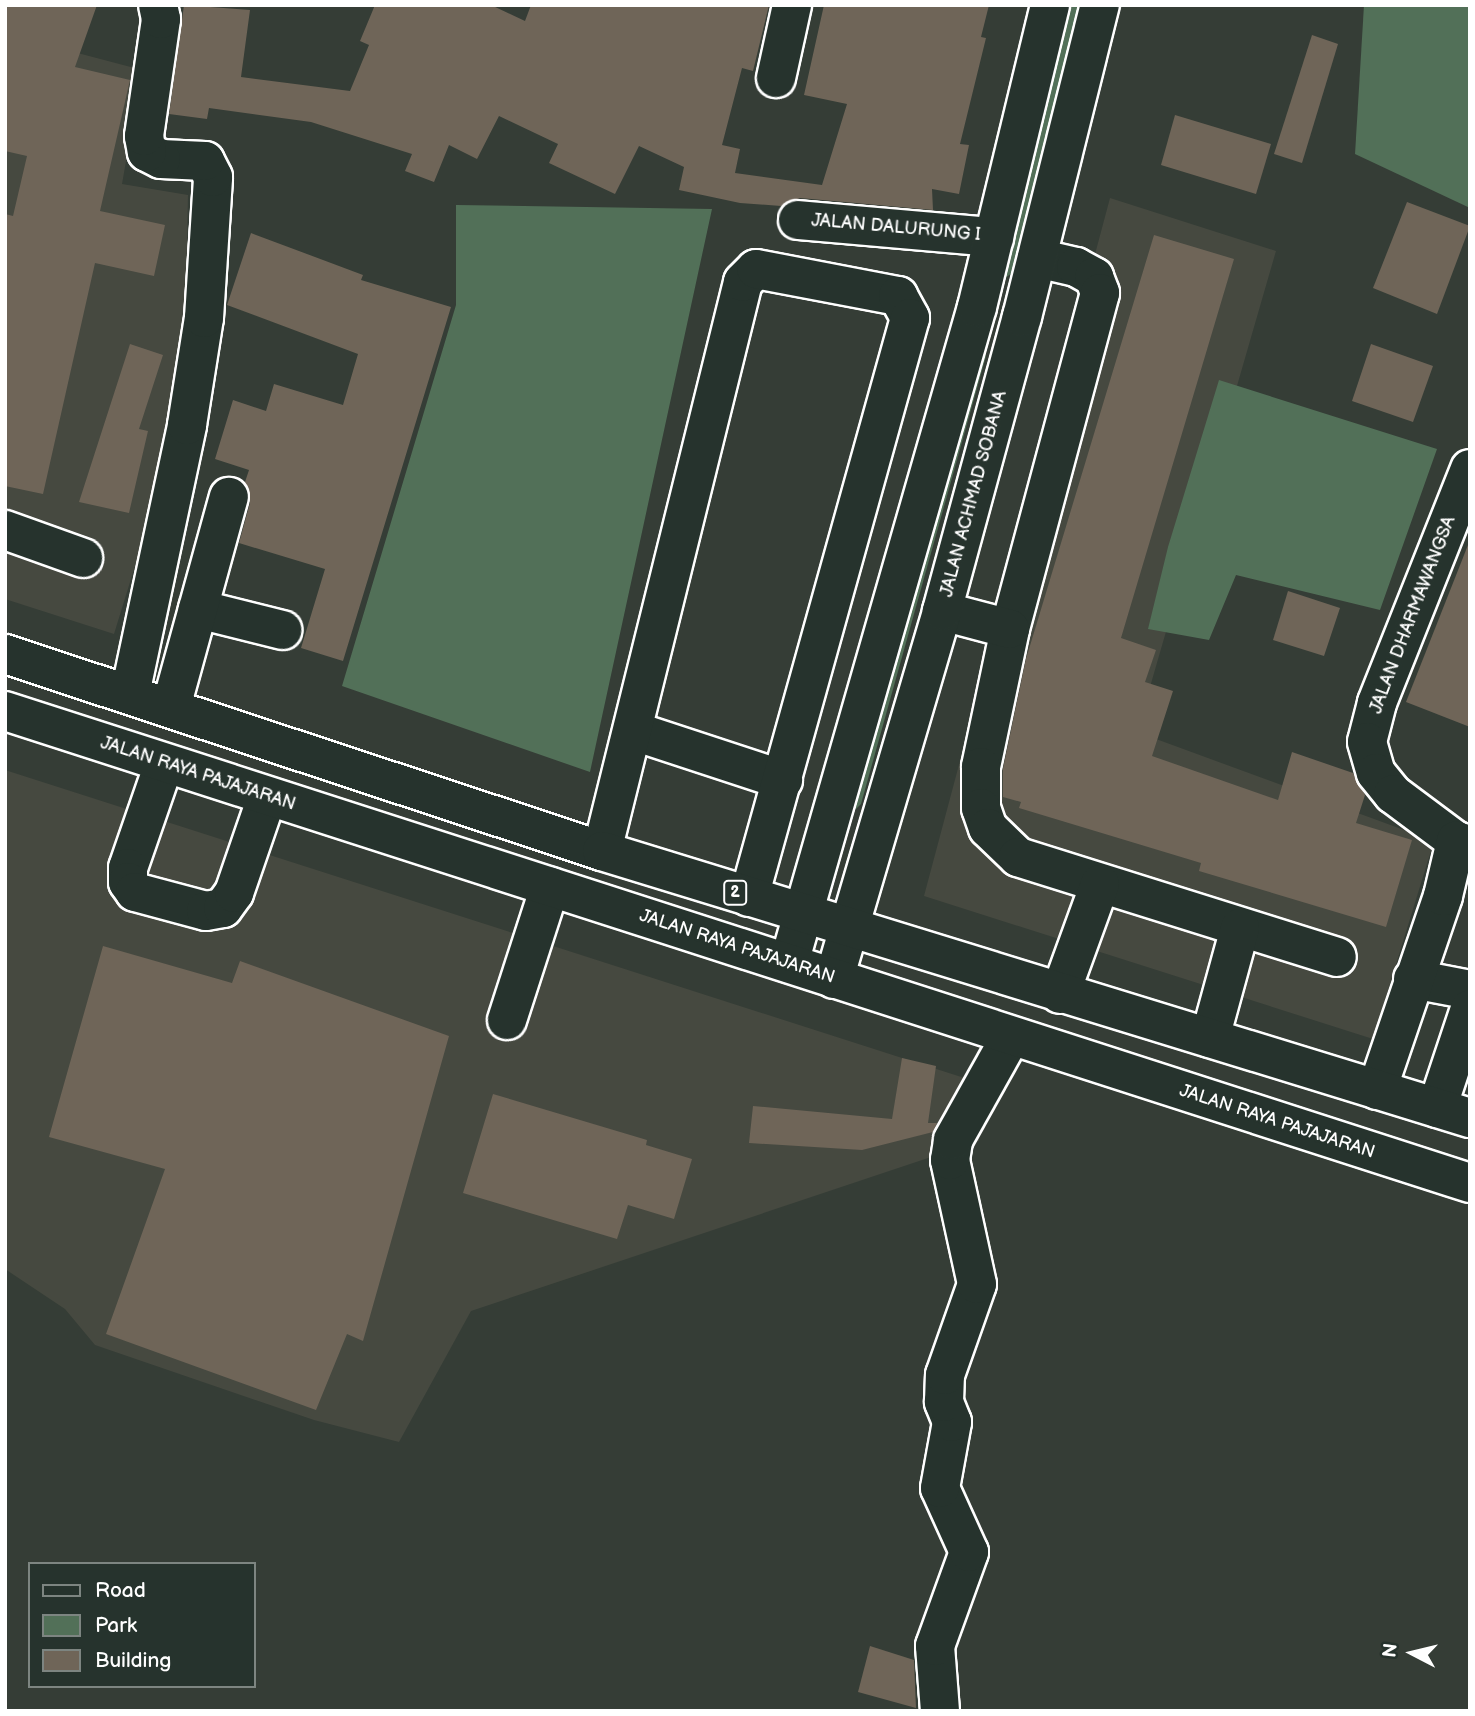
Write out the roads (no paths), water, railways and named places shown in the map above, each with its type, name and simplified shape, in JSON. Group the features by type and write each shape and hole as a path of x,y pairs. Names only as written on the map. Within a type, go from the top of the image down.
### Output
{"main road":[{"path":"130,694 187,425 204,318 212,177 205,161 161,159 147,152 144,136 161,19 159,5"},
{"path":"776,78 792,5"},
{"path":"789,963 977,307 1050,5"},
{"name":"JALAN ACHMAD SOBANA","path":"834,979 942,611 1022,317 1100,5"},
{"name":"JALAN DALURUNG I","path":"798,220 994,237"},
{"path":"1037,258 1076,267 1094,276 1100,293 1010,629 981,767 981,808 988,828 1002,846 1018,857 1337,957"},
{"path":"602,851 634,731 743,282 756,269 898,296 910,318 749,897"},
{"path":"977,307 1022,317"},
{"name":"JALAN DHARMAWANGSA","path":"1377,1090 1413,979 1463,844 1393,794 1376,773 1367,742 1377,703 1470,469"},
{"path":"171,707 229,497"},
{"path":"5,530 83,558"},
{"path":"198,609 282,630"},
{"path":"942,611 1010,629"},
{"name":"2","path":"5,654 602,851 1454,1113"},
{"name":"JALAN RAYA PAJAJARAN","path":"5,711 789,963 1010,1038 1470,1183"},
{"path":"634,731 783,780"},
{"path":"164,764 128,869 128,881 135,892 206,911 223,908 234,893 267,797"},
{"path":"1060,994 1100,884"},
{"path":"507,1020 550,887"},
{"path":"1210,1038 1240,928"},
{"path":"1413,979 1470,990"},
{"path":"1454,1113 1470,1009"},
{"path":"940,1711 935,1646 969,1552 940,1488 952,1422 944,1402 945,1375 977,1284 950,1160 953,1140 1010,1038"}]}
